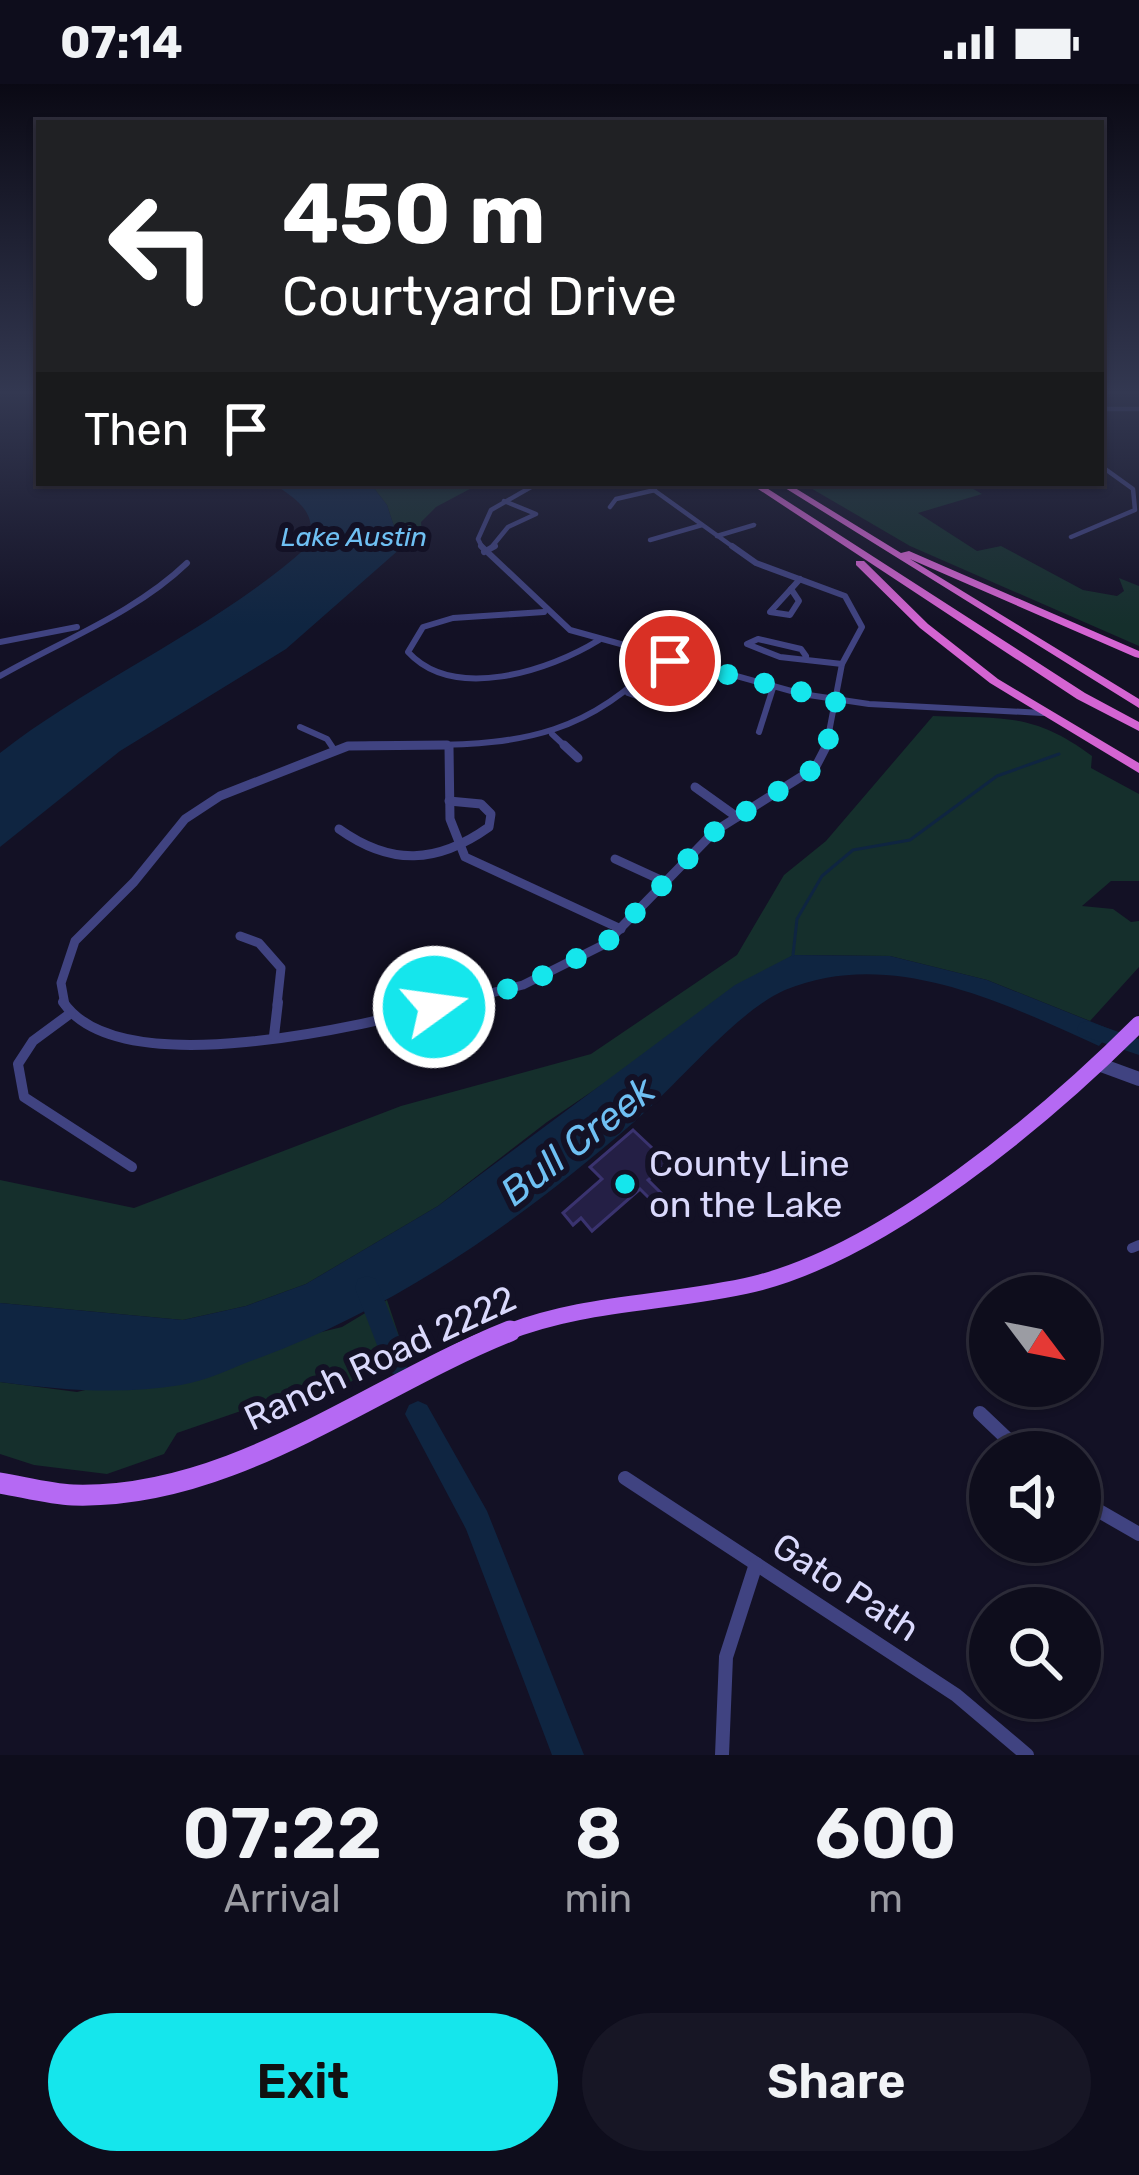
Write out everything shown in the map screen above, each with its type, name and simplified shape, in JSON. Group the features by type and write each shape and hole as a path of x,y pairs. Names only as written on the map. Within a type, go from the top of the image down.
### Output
{"highway":[{"path":"757,486 1082,696 1139,727"},
{"path":"786,486 1139,704"},
{"path":"843,522 1139,659"},
{"path":"826,533 924,626 1043,713 1139,769"}],"main road":[{"name":"Ranch Road 2222","path":"0,1483 26,1491 105,1494 183,1479 264,1450 535,1321 764,1282 874,1228 960,1173 1101,1065 1139,1024"}],"street":[{"path":"1071,537 1135,510 1133,489 1105,469"},
{"path":"532,486 503,501 484,518 478,539 484,552 531,590 544,612 569,630 773,688 836,700 1043,713"},
{"path":"649,486 756,563 837,591 858,611 861,635 842,664 827,746 815,768 690,852 621,929 584,958 551,975 361,1025 163,1047 119,1039 71,1013 61,998 68,953 185,819 220,796 334,749 397,743 449,747 552,734 633,689 660,658"},
{"path":"610,507 616,500 655,490"},
{"path":"484,552 498,544 505,529 536,514 503,501"},
{"path":"717,536 754,525"},
{"path":"650,540 702,526"},
{"path":"0,676 93,623 150,599 187,563"},
{"path":"791,588 799,601 790,615 770,612 791,588 800,579"},
{"path":"544,612 436,621 412,637 409,652 419,667 434,674 482,675 546,668 581,654 599,640"},
{"path":"0,642 93,623"},
{"path":"806,656 801,649 758,639 746,644 794,659 806,656 842,664"},
{"path":"759,732 773,688"},
{"path":"300,727 328,740 334,749"},
{"path":"552,734 578,758"},
{"path":"449,747 455,846 490,873 621,929"},
{"path":"695,787 736,817"},
{"path":"339,829 367,852 390,860 420,858 479,835 492,820 482,804 449,801"},
{"path":"615,859 663,881"},
{"path":"240,936 259,943 281,968 274,1036"},
{"path":"422,974 434,1007"},
{"path":"71,1013 33,1041 16,1078 32,1105 132,1167"},
{"path":"1101,1065 1139,1079"},
{"path":"980,1413 999,1431"},
{"name":"Gato Path","path":"625,1478 956,1695 1027,1755"},
{"path":"1101,1512 1139,1534"},
{"path":"722,1755 718,1711 724,1651 756,1564"}],"green space":[{"path":"372,486 475,486 436,507 421,522 423,548 401,548 387,505"},
{"path":"807,486 968,486 982,494 918,513 977,551 1001,546 1083,590 1117,596 1124,591 1119,578 1139,586 1139,646 910,546"},
{"path":"933,716 999,718 1034,725 1071,742 1092,756 1091,768 1139,794 1139,881 1111,881 1082,906 1113,909 1131,922 1139,921 1139,967 1090,1021 987,980 890,956 793,955 547,1122 438,1206 306,1284 246,1306 183,1320 0,1303 0,1180 134,1208 401,1106 591,1054 737,955 784,875 826,841"},
{"path":"387,1300 404,1351 328,1395 284,1396 177,1433 164,1454 107,1474 34,1465 0,1454 0,1382 77,1392 342,1327"}],"water":[{"name":"Lake Austin","path":"276,486 372,486 387,505 401,548 286,649 120,751 0,847 0,753 235,603 308,546 311,525 298,502"},
{"path":"793,955 890,956 987,980 1112,1030 1099,1046 986,998 905,977 825,978 785,990 747,1014 634,1122 548,1193 457,1257 361,1313 259,1358 181,1385 90,1390 0,1382 0,1303 183,1320 246,1306 306,1284 438,1206 735,985"}],"building":[{"name":"County Line on the Lake","path":"633,1130 668,1163 648,1180 665,1197 656,1205 640,1189 592,1231 581,1218 573,1225 563,1213 602,1179 590,1167"}],"waterway":[{"path":"793,955 797,919 822,876 853,850 910,840 997,776 1059,754"},
{"name":"Bull Creek","path":"1087,1029 1139,1047"},
{"path":"367,1288 396,1362"},
{"path":"418,1414 477,1521 568,1755"}],"place":[{"name":"County Line on the Lake","path":"625,1184"}],"route":[{"path":"434,1007 524,985 584,958 621,929 715,831 815,768 827,746 836,700 670,661"}]}
